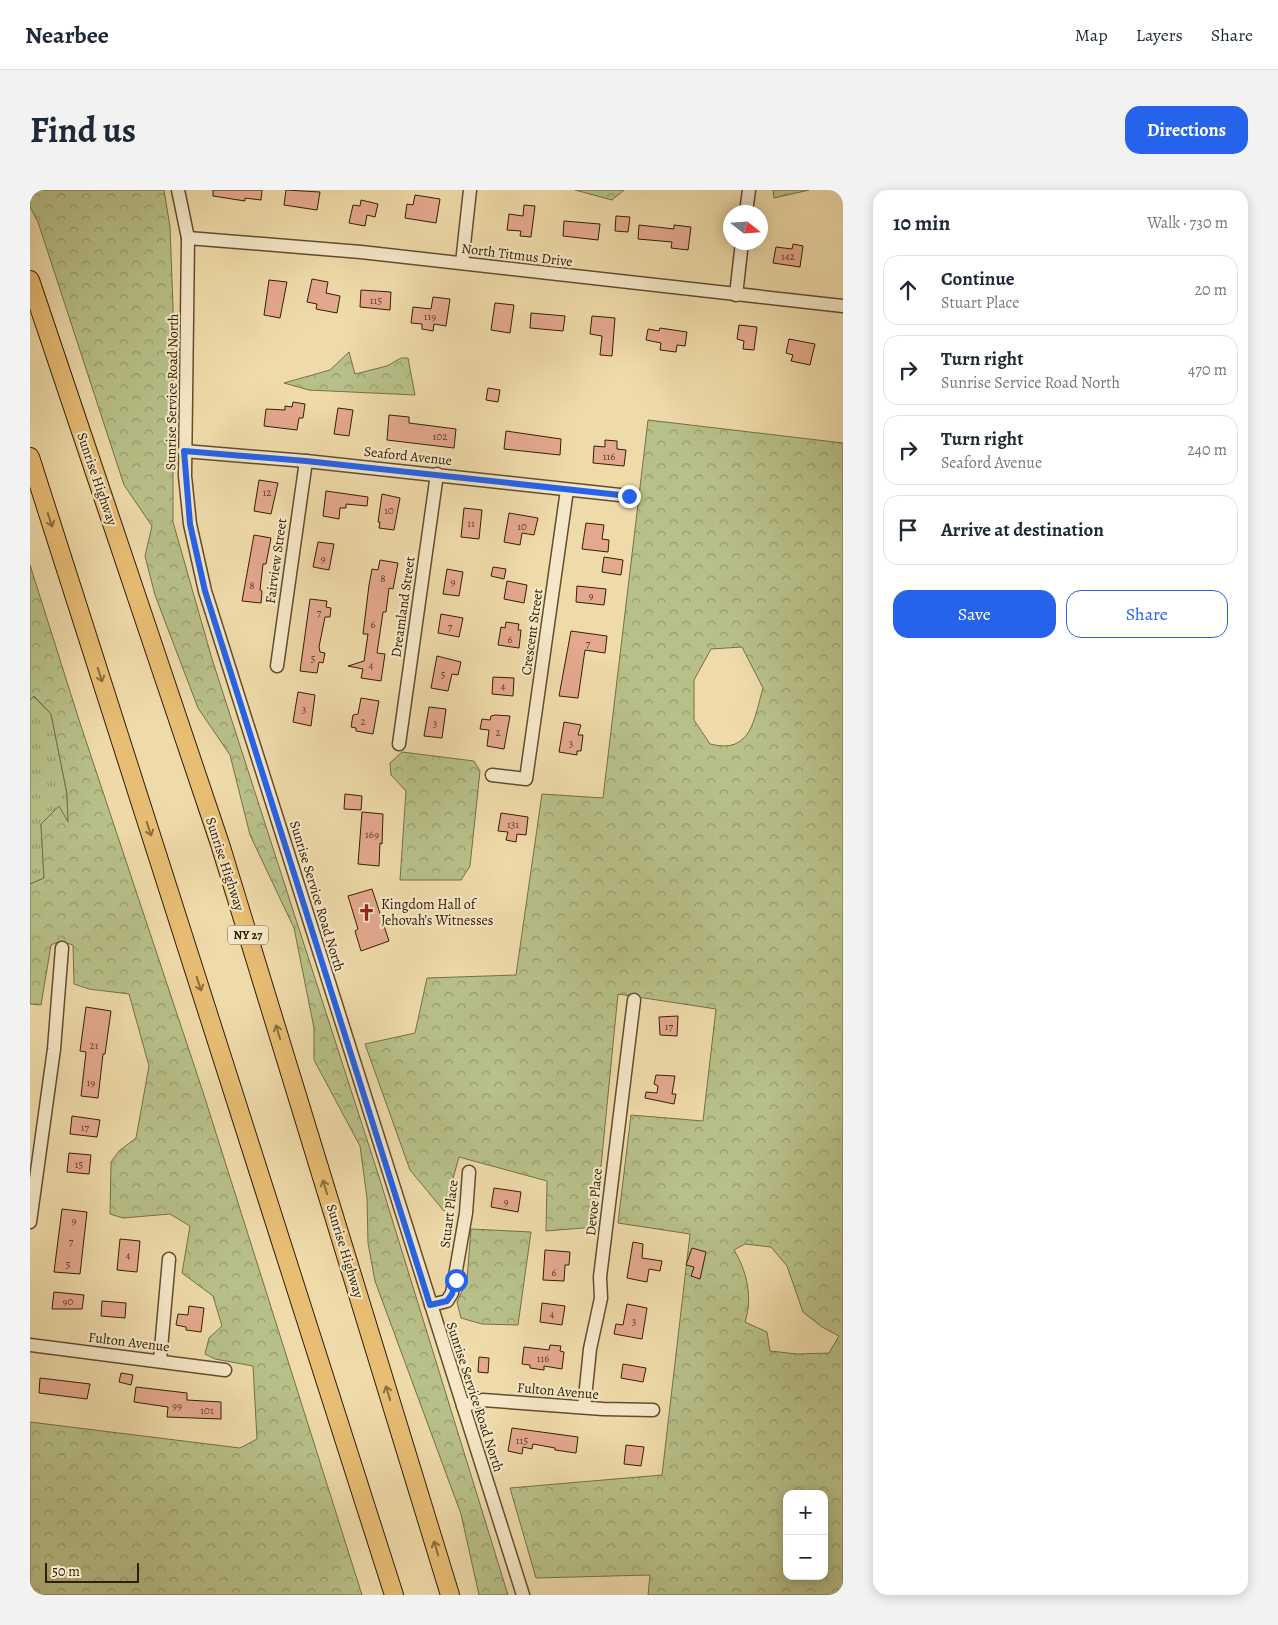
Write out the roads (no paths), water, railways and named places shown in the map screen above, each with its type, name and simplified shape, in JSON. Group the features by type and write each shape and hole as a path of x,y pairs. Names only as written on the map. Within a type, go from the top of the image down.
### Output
{"highway":[{"name":"Sunrise Highway","path":"30,280 220,844 450,1595"},
{"path":"30,457 394,1595"}],"street":[{"name":"Sunrise Service Road North","path":"178,190 188,238 184,451 190,524 205,591 523,1595"},
{"path":"462,263 470,190"},
{"path":"747,205 749,190"},
{"name":"North Titmus Drive","path":"188,238 294,245 843,306"},
{"path":"736,295 741,250"},
{"name":"Seaford Avenue","path":"184,451 437,474 629,496"},
{"name":"Fairview Street","path":"277,666 306,461"},
{"name":"Dreamland Street","path":"399,744 437,474"},
{"name":"Crescent Street","path":"492,775 526,779 567,490"},
{"path":"30,1222 54,1049 62,948"},
{"name":"Devoe Place","path":"584,1408 590,1349 601,1298 600,1277 634,1000"},
{"name":"Stuart Place","path":"430,1305 447,1301 452,1294 466,1213 469,1172"},
{"path":"160,1360 169,1259"},
{"name":"Fulton Avenue","path":"30,1345 160,1360 225,1370"},
{"name":"Fulton Avenue","path":"463,1406 483,1400 584,1408 653,1410"}],"place":[{"name":"Kingdom Hall of Jehovah’s Witnesses","path":"367,912"}]}
